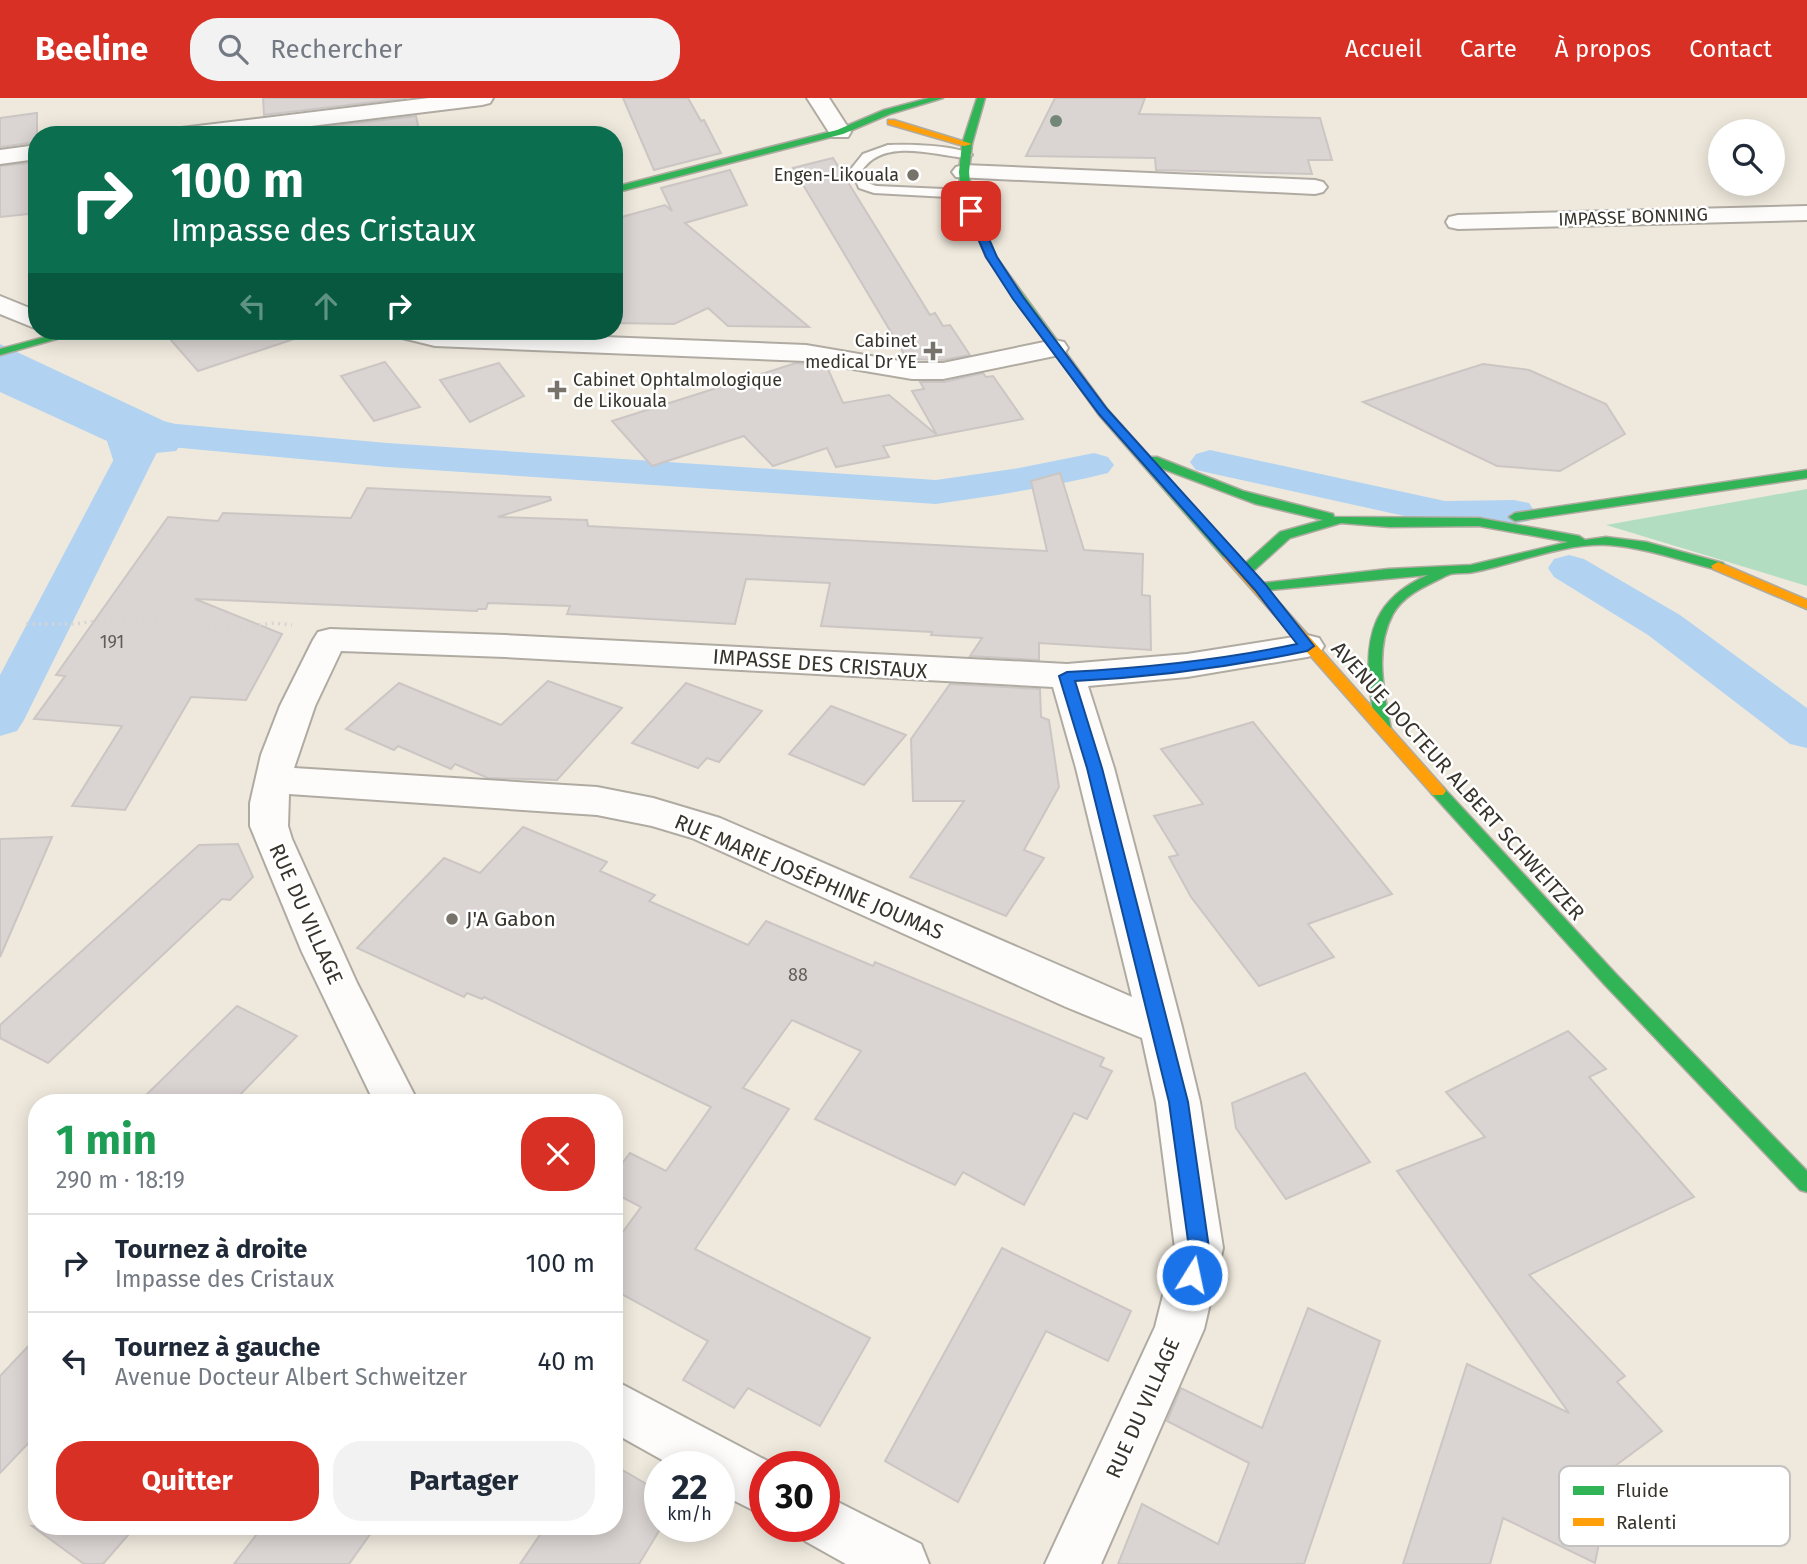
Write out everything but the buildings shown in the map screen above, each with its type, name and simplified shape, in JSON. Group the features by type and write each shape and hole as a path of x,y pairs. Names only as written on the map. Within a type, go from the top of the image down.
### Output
{"main road":[{"path":"623,188 839,132 887,112 939,98"},
{"path":"891,122 966,166 974,109"},
{"path":"864,122 934,118"},
{"name":"AVENUE DOCTEUR ALBERT SCHWEITZER","path":"966,166 977,227 991,257 1054,348 1103,412 1260,587 1307,646 1609,979 1807,1184"},
{"path":"0,352 28,336"},
{"path":"1143,456 1200,481 1284,511 1390,523 1479,522 1807,474"},
{"path":"1245,571 1284,535 1340,519"},
{"path":"1479,522 1591,542 1620,542 1706,563 1807,605"},
{"path":"1260,587 1317,583 1377,573 1443,573 1515,561 1591,542"},
{"path":"1384,729 1375,686 1375,655 1381,625 1398,598 1443,573"}],"street":[{"path":"254,126 482,98"},
{"path":"818,98 839,132"},
{"path":"0,157 28,153"},
{"path":"966,166 1315,187"},
{"name":"IMPASSE BONNING","path":"1458,222 1807,213"},
{"path":"0,304 28,329"},
{"path":"470,340 806,353 912,371 943,371 1054,348"},
{"name":"IMPASSE DES CRISTAUX","path":"330,640 505,646 1067,676 1152,672 1249,659 1307,646"},
{"name":"RUE DU VILLAGE","path":"330,640 296,705 274,780 269,828 296,898 392,1094"},
{"name":"RUE DU VILLAGE","path":"1067,676 1095,768 1161,1027 1178,1102 1199,1248 1179,1329 1073,1564"},
{"name":"RUE MARIE JOSÉPHINE JOUMAS","path":"274,780 597,801 653,811 706,828 1161,1027"},
{"path":"623,1410 749,1480"},
{"path":"840,1531 901,1564"}],"lane":[{"path":"901,148 966,166 874,189 863,185 857,169 867,156 879,151 901,148"}],"path":[{"path":"26,624 75,624 116,618 229,629 274,624 301,626 317,631 330,640"}],"green space":[{"path":"1807,489 1807,586 1606,525"}],"water":[{"path":"0,344 164,421 193,429 176,451 156,453 146,468 116,469 107,441 0,392"}],"waterway":[{"path":"0,367 147,433"},
{"path":"0,720 147,433"},
{"path":"147,433 387,455 936,492 1019,480 1094,465"},
{"path":"1210,462 1445,513 1514,512"},
{"path":"1569,568 1664,625 1807,732"}],"traffic: fast":[{"path":"623,188 840,132 887,112 939,98"},
{"path":"981,98 967,144 964,172 966,194 991,257 1103,412 1230,556"},
{"path":"0,352 45,340"},
{"path":"1153,460 1239,494 1328,517"},
{"path":"1515,517 1807,474"},
{"path":"1245,571 1285,535 1341,519 1390,523 1479,522 1579,540"},
{"path":"1260,587 1388,573 1471,569 1568,546 1606,541 1646,546 1718,566"},
{"path":"1384,729 1375,660 1380,626 1387,611 1398,598 1442,574"},
{"path":"1438,791 1610,979 1807,1184"}],"traffic: slow":[{"path":"891,122 967,144"},
{"path":"1230,556 1438,791"},
{"path":"1718,566 1807,605"}],"place":[{"name":"Engen-Likouala","path":"913,175"},
{"name":"Cabinet medical Dr YE","path":"933,351"},
{"name":"Cabinet Ophtalmologique de Likouala","path":"557,390"},
{"name":"J'A Gabon","path":"452,919"}],"route":[{"path":"971,211 991,257 1054,348 1103,412 1260,587 1307,646 1249,659 1152,672 1067,676 1095,768 1178,1102 1199,1248 1192,1275"}]}
